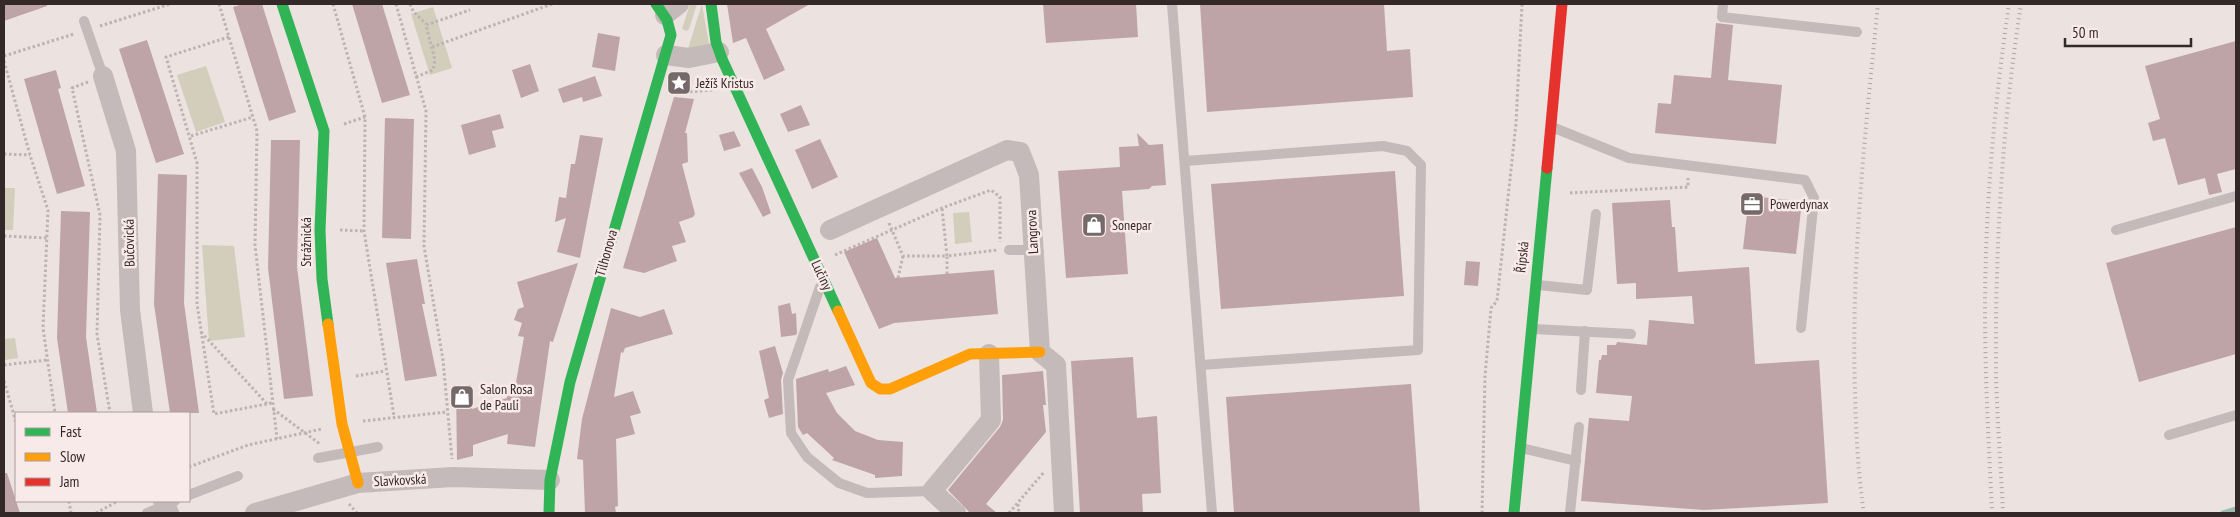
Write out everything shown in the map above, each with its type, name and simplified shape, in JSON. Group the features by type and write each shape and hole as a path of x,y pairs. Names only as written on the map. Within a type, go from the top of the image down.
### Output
{"street":[{"name":"Strážnická","path":"282,4 324,131 320,230 322,280 342,424 348,452 358,483"},
{"name":"Lučiny","path":"711,4 719,52 870,382 880,389 890,389 970,354 1040,352"},
{"name":"Řípská","path":"1514,513 1562,4"},
{"name":"Tilhonova","path":"549,513 550,480 570,382 616,218 671,35 667,8"},
{"path":"666,55 689,58 719,52"},
{"name":"Bučovická","path":"103,76 126,151 130,310 143,412"},
{"name":"Langrova","path":"830,230 1007,150 1020,152 1029,175 1040,352"},
{"path":"1040,352 1056,365 1064,513"},
{"path":"956,513 932,491 991,420 989,354"},
{"name":"Slavkovská","path":"255,513 358,483 453,477 550,480"}],"lane":[{"path":"1172,4 1202,365 1212,513"},
{"path":"1723,4 1722,17 1857,32"},
{"path":"84,22 103,76"},
{"path":"1550,126 1629,158 1805,180 1814,198 1802,328"},
{"path":"1185,160 1384,146 1407,151 1422,165 1418,350 1202,365"},
{"path":"2116,230 2236,196"},
{"path":"1534,285 1587,290 1596,214"},
{"path":"1009,250 1033,250"},
{"path":"823,278 788,380 791,433 807,457 839,483 867,492 932,491"},
{"path":"1530,328 1631,334"},
{"path":"1581,390 1585,332"},
{"path":"2169,435 2236,415"},
{"path":"1570,513 1579,428"},
{"path":"318,458 378,447"},
{"path":"1519,448 1576,461"},
{"path":"190,495 238,476"}],"path":[{"path":"219,4 257,131 255,245 277,439"},
{"path":"334,4 365,117 364,231 385,371 394,416"},
{"path":"396,4 426,111 424,246 443,360 453,477"},
{"path":"410,4 413,11 426,24 435,60 433,70 416,77"},
{"path":"432,47 552,4"},
{"path":"1482,513 1485,376 1491,308 1497,301 1516,123 1522,4"},
{"path":"426,24 470,10"},
{"path":"229,36 166,57 191,136 197,163 197,304 214,414 272,403"},
{"path":"4,62 48,210 43,328 55,412"},
{"path":"103,76 72,88 100,215 97,334 110,412"},
{"path":"672,93 730,86 736,88"},
{"path":"191,136 253,117"},
{"path":"4,154 30,154"},
{"path":"1570,193 1688,187 1688,165"},
{"path":"817,264 942,208 991,190 1000,196 1000,249 947,256 903,256"},
{"path":"882,207 903,256 898,278"},
{"path":"942,208 947,274"},
{"path":"4,236 47,238"},
{"path":"201,332 273,410 306,432 333,455"},
{"path":"4,365 47,360"},
{"path":"337,379 385,371"},
{"path":"4,382 15,419"},
{"path":"190,467 248,445 342,424 394,416 447,412"},
{"path":"1009,513 1046,470"},
{"path":"347,501 356,513"},
{"path":"96,513 116,502"},
{"path":"1018,503 1019,513"}],"shaded area":[{"path":"690,4 697,4 687,31 682,29"},
{"path":"702,4 709,44 687,52"},
{"path":"433,7 452,68 430,75 411,14"},
{"path":"206,66 225,122 196,132 177,75"},
{"path":"4,188 15,188 13,230 4,230"},
{"path":"969,212 972,242 955,244 953,213"},
{"path":"202,245 234,246 245,337 209,341"},
{"path":"15,338 18,358 5,360 4,339"}],"building":[{"path":"4,4 47,4 47,6 4,21"},
{"path":"243,4 262,4 296,112 269,121 233,7"},
{"path":"352,4 382,4 410,95 382,103"},
{"path":"727,4 810,4 766,29 785,70 764,80 746,38 733,43"},
{"path":"1043,4 1136,4 1138,37 1046,43"},
{"path":"1200,4 1384,4 1387,51 1410,49 1413,97 1207,112"},
{"path":"1716,23 1733,25 1728,80 1782,85 1776,144 1655,133 1658,103 1671,104 1674,75 1711,78"},
{"path":"598,33 620,37 615,71 592,67"},
{"path":"147,40 184,154 156,163 119,49"},
{"path":"2236,41 2236,169 2217,174 2222,192 2209,195 2205,178 2178,185 2165,138 2153,141 2148,123 2160,119 2145,66"},
{"path":"530,64 539,91 521,98 512,70"},
{"path":"56,70 61,88 58,89 85,186 57,194 24,79"},
{"path":"595,76 602,96 583,102 582,97 563,103 558,89"},
{"path":"674,97 694,99 685,133 687,133 688,162 682,164 695,214 693,217 679,222 686,242 672,246 677,261 644,273 623,268"},
{"path":"801,105 810,125 788,132 780,114"},
{"path":"500,114 504,128 492,131 496,147 469,155 461,125"},
{"path":"385,118 414,119 411,239 382,238"},
{"path":"734,131 741,146 724,151 719,135"},
{"path":"1137,133 1149,145 1163,144 1166,185 1152,186 1149,189 1122,191 1128,274 1066,278 1058,171 1120,167 1119,147 1139,146"},
{"path":"580,135 603,138 580,258 557,252 566,218 555,222 559,197 566,198 571,164 575,164"},
{"path":"820,139 838,177 812,189 795,150"},
{"path":"271,140 300,140 297,267 313,396 284,399 268,268"},
{"path":"752,168 762,187 771,213 763,217 739,173"},
{"path":"1395,171 1404,296 1221,309 1211,184"},
{"path":"158,174 187,175 184,303 199,413 170,412 154,304"},
{"path":"1749,196 1802,201 1796,254 1743,249"},
{"path":"1670,200 1672,227 1675,227 1678,272 1749,267 1755,364 1819,360 1828,503 1704,510 1581,501 1589,418 1629,421 1632,396 1596,393 1599,360 1601,360 1602,355 1607,355 1607,345 1616,345 1617,342 1647,345 1649,320 1694,324 1692,296 1636,299 1636,283 1617,284 1612,203"},
{"path":"61,211 90,212 86,337 97,412 68,412 57,338"},
{"path":"2236,227 2236,354 2139,382 2106,263"},
{"path":"877,238 895,278 994,270 998,314 894,323 879,329 844,252"},
{"path":"417,259 425,304 422,304 437,376 405,381 386,263"},
{"path":"1466,261 1480,262 1478,286 1464,285"},
{"path":"578,263 553,342 550,341 535,447 507,444 508,434 473,445 473,456 457,460 456,386 471,385 472,409 507,398 506,391 515,388 524,337 518,336 522,323 514,320 518,309 524,307 517,282"},
{"path":"790,303 792,314 796,313 797,333 796,335 781,337 778,306"},
{"path":"611,308 640,317 664,309 673,334 625,348 623,353 621,352 614,397 633,391 641,413 630,416 635,434 616,439 618,506 615,507 616,513 585,513 583,460 577,459 582,419"},
{"path":"775,346 783,373 781,380 783,414 769,418 764,400 769,398 759,351"},
{"path":"1133,357 1137,418 1157,416 1161,493 1142,494 1143,513 1080,513 1071,361"},
{"path":"846,366 855,385 826,393 837,413 855,431 878,440 903,442 902,476 875,478 875,475 832,460 834,458 807,433 803,435 798,427 796,379 828,369 829,372"},
{"path":"1043,371 1046,405 1043,405 1046,432 986,504 997,513 970,513 948,490 1000,427 1003,420 1002,375"},
{"path":"1411,384 1420,513 1234,513 1226,397"},
{"path":"4,473 7,473 20,513 4,513"}],"waterway":[{"path":"2223,513 2236,509"}],"railway":[{"path":"1864,513 1856,423 1855,296 1860,198 1878,4"},
{"path":"1992,513 1987,413 1985,274 1995,119 2009,4"},
{"path":"2003,513 1996,373 1998,234 2004,142 2021,4"}],"traffic: fast":[{"path":"282,4 324,131 320,230 322,279 328,324"},
{"path":"549,513 550,480 570,382 671,35 667,20 656,4"},
{"path":"711,4 716,42 722,59 838,311"},
{"path":"1514,513 1547,168"}],"traffic: slow":[{"path":"838,311 871,383 880,389 890,389 970,354 1040,352"},
{"path":"328,324 342,424 358,483"}],"traffic: jam":[{"path":"1547,168 1562,4"}],"place":[{"name":"Ježíš Kristus","path":"679,83"},
{"name":"Powerdynax","path":"1752,204"},
{"name":"Sonepar","path":"1094,225"},
{"name":"Salon Rosa de Pauli","path":"462,397"}]}
